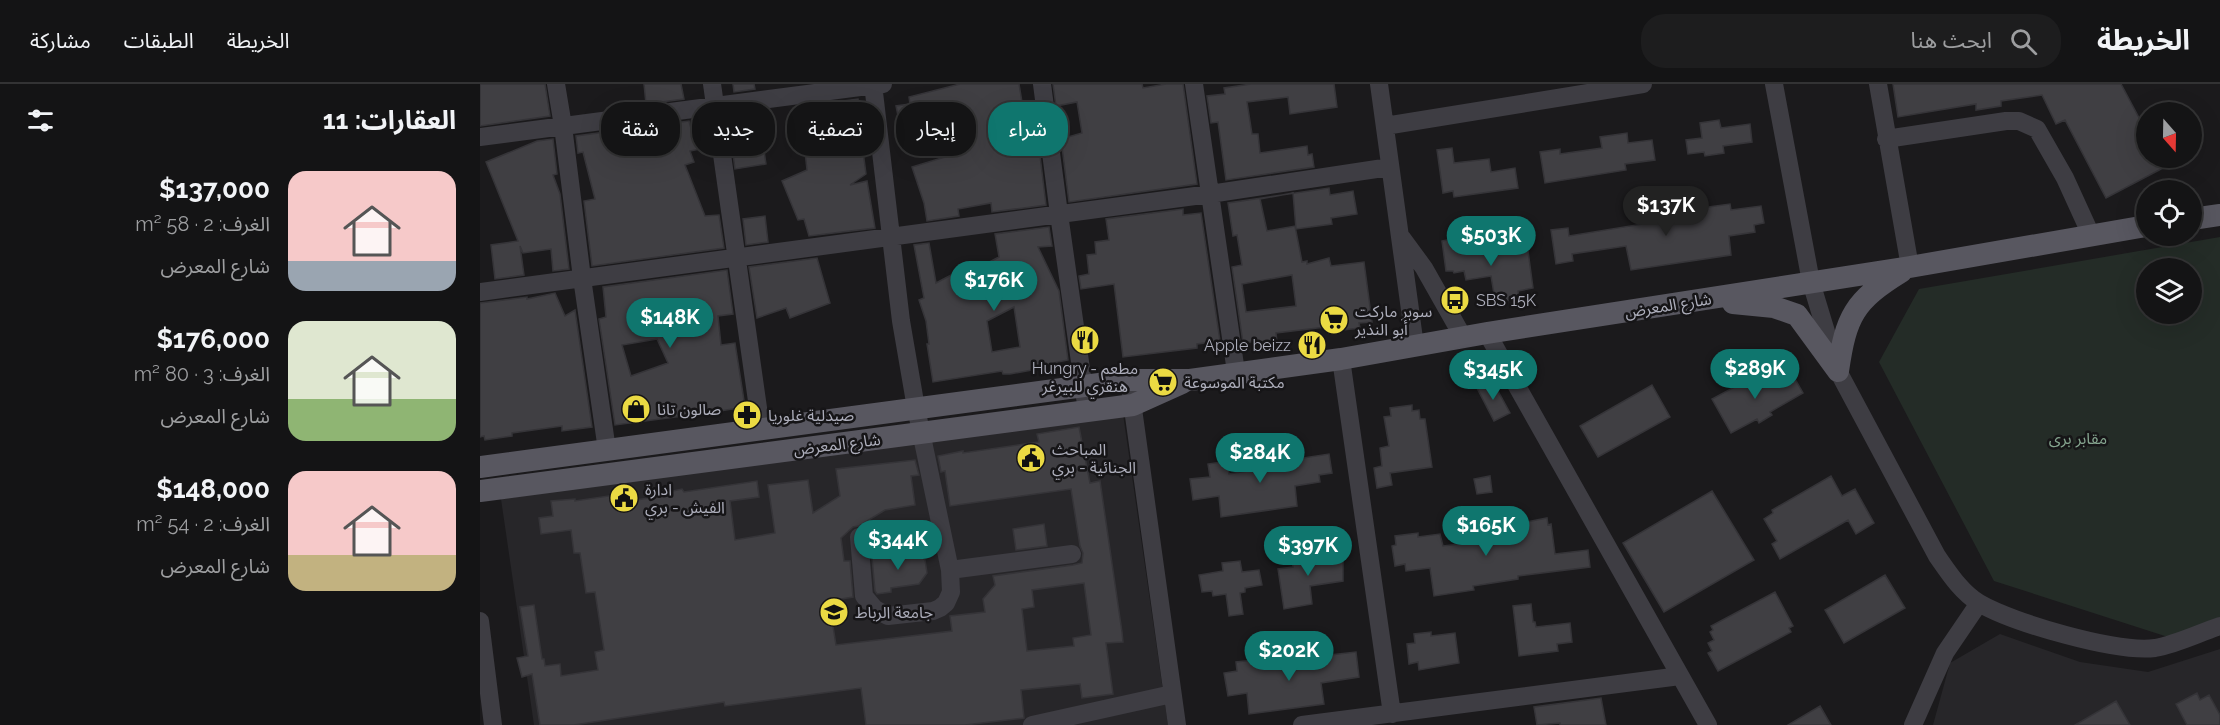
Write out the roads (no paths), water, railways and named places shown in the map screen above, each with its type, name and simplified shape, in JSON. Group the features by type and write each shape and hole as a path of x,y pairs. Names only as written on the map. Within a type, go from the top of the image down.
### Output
{"main road":[{"path":"2202,218 2220,215"},
{"name":"شارع المعرض","path":"480,467 1128,380 1190,380 1341,359 1487,333 1910,267 2136,228"},
{"path":"1838,371 1846,327 1861,303 1875,288 1910,267"},
{"path":"1698,301 1774,307 1797,315 1838,371"},
{"name":"شارع المعرض","path":"480,491 1132,405 1190,380"}],"street":[{"path":"556,84 607,450"},
{"path":"712,84 715,102"},
{"path":"1042,84 1087,411"},
{"path":"1194,84 1236,372"},
{"path":"1379,84 1415,346"},
{"path":"1385,126 1643,84"},
{"path":"1774,84 1811,282 1838,371 1936,556 1955,583 1979,603 2020,620 2093,642 2124,648 2164,646 2220,626"},
{"path":"1878,84 1910,267"},
{"path":"753,102 877,85 890,236 916,408 950,570 951,592 946,603 933,611 888,616 875,609 864,596 859,537"},
{"path":"480,137 692,110"},
{"path":"1886,139 2006,121 2029,124 2037,129 2065,178 2091,235"},
{"path":"723,156 760,429"},
{"path":"480,292 1210,195 1390,167"},
{"path":"1400,234 1424,268 1463,337"},
{"path":"1487,333 1708,725"},
{"path":"1341,359 1392,714"},
{"path":"1128,380 1177,725"},
{"path":"950,570 1072,554"},
{"path":"1913,725 1945,653 1979,603"},
{"path":"480,621 488,714"},
{"path":"1302,725 1680,676"},
{"path":"1032,725 1172,694"}],"place":[{"name":"SBS 15K","path":"1455,300"},
{"name":"سوبر ماركت أبو النذير","path":"1334,320"},
{"name":"Hungry - مطعم هنقري للبيرغر","path":"1085,340"},
{"name":"Apple beizz","path":"1312,345"},
{"name":"مكتبة الموسوعة","path":"1163,382"},
{"name":"صالون تانا","path":"636,409"},
{"name":"صيدلية غلوريا","path":"747,415"},
{"name":"المباحث الجنائية - بري","path":"1031,458"},
{"name":"ادارة الفيش - بري","path":"624,498"},
{"name":"جامعة الرباط","path":"834,612"}],"park label":[{"name":"مقابر برى","path":"2078,438"}]}
